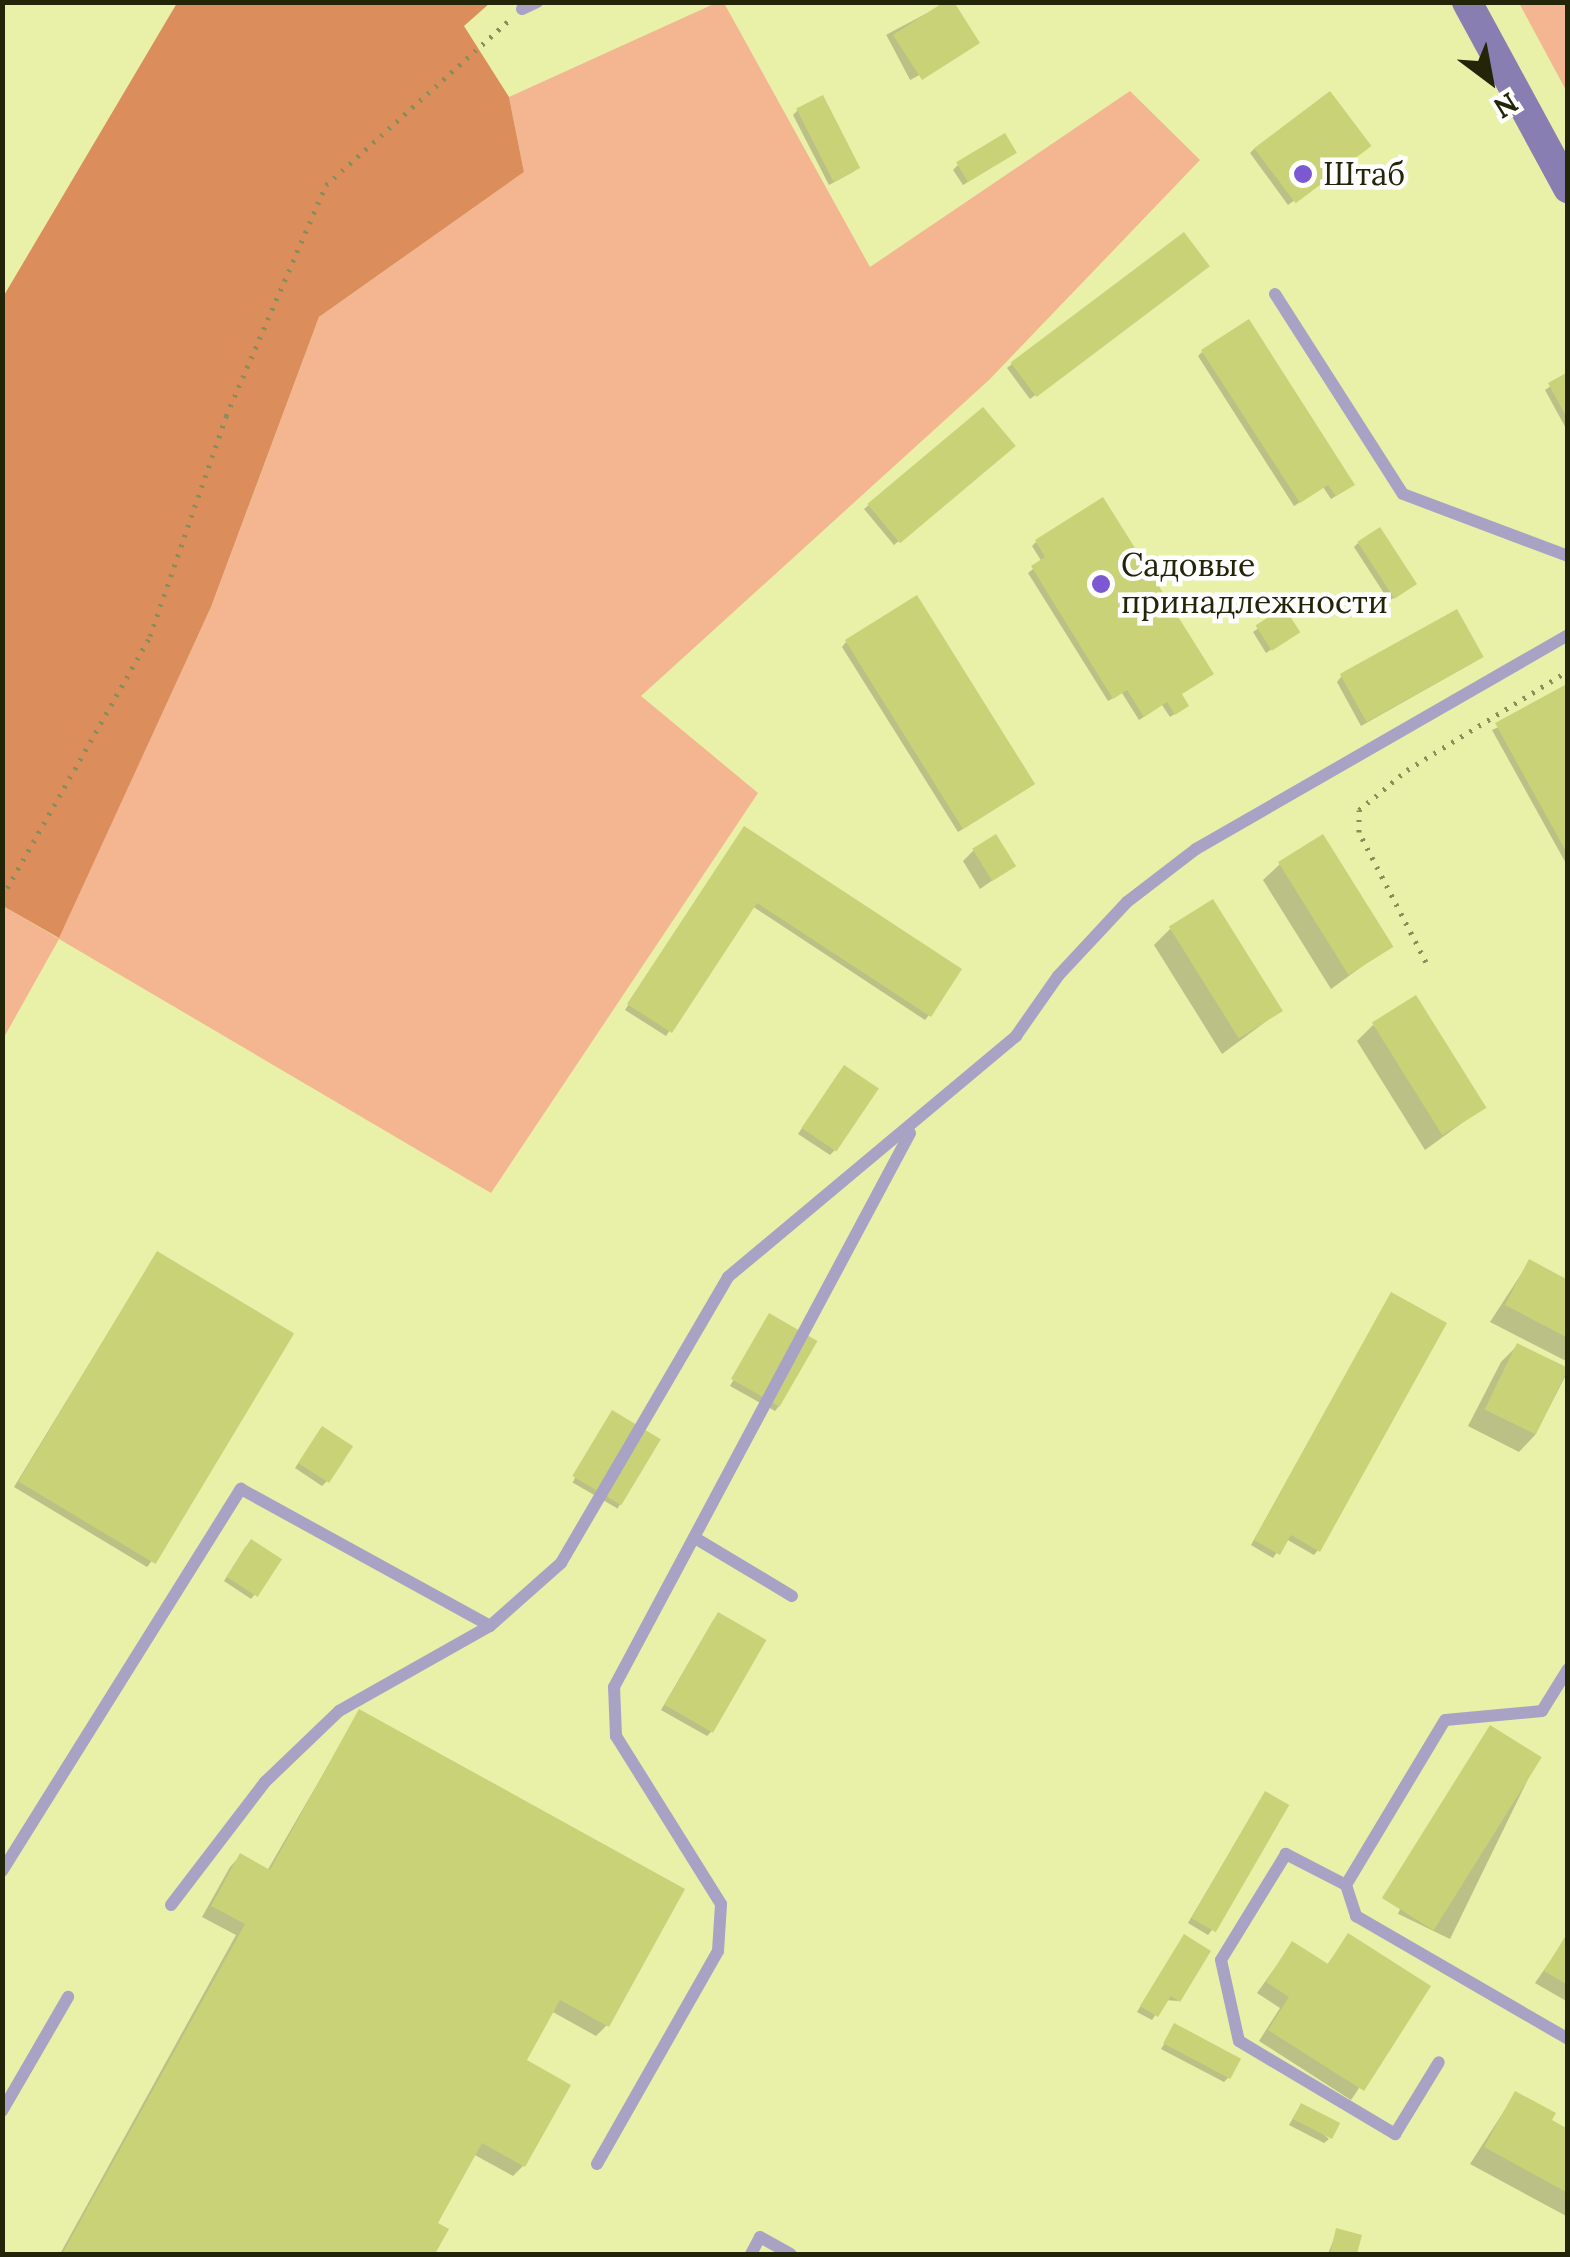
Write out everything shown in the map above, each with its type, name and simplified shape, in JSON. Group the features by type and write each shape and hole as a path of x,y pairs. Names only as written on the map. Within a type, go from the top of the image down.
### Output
{"street":[{"path":"1468,2 1566,183"}],"lane":[{"path":"522,9 537,2"},
{"path":"1275,294 1403,494 1568,556"},
{"path":"171,1905 265,1782 339,1711 490,1626 561,1563 728,1277 1016,1036 1058,976 1127,902 1182,859 1568,635"},
{"path":"597,2164 718,1952 721,1904 616,1736 614,1687 914,1125"},
{"path":"2,1871 241,1489 490,1626"},
{"path":"696,1538 792,1596"},
{"path":"1346,1886 1445,1720 1542,1711 1568,1669"},
{"path":"1440,2062 1395,2134 1239,2042 1222,1960 1286,1854 1346,1886 1356,1916 1568,2040"},
{"path":"2,2111 68,1996"},
{"path":"751,2254 760,2237 791,2254"}],"path":[{"path":"2,897 150,636 226,416 326,186 522,9"},
{"path":"1426,962 1359,832 1359,810 1407,770 1568,672"}],"shaded area":[{"path":"177,3 490,3 464,26 509,97 524,172 319,317 211,607 59,938 3,906 3,297"},
{"path":"716,3 724,3 870,267 1130,91 1200,160 989,380 641,696 758,793 491,1193 59,939 3,1039 3,906 58,938 211,607 319,317 524,172 509,97"},
{"path":"1519,3 1567,3 1567,92"}],"building":[{"path":"944,2 954,2 980,43 922,80 893,35"},
{"name":"Штаб","path":"1330,91 1372,146 1296,203 1254,148"},
{"path":"823,95 860,168 833,182 796,109"},
{"path":"1005,133 1017,153 968,182 956,162"},
{"path":"1184,232 1210,266 1037,397 1011,363"},
{"path":"1249,319 1355,485 1336,496 1328,485 1300,503 1201,350"},
{"path":"1568,372 1568,420 1548,383"},
{"path":"983,407 1016,446 900,543 867,504"},
{"path":"1103,497 1214,674 1182,694 1189,706 1175,715 1167,702 1144,717 1127,690 1113,699 1031,566 1045,557 1035,540"},
{"path":"1380,527 1417,584 1394,599 1357,542"},
{"path":"917,595 1035,784 963,829 845,640"},
{"path":"1284,607 1300,632 1272,651 1255,626"},
{"path":"1457,609 1484,657 1366,722 1340,674"},
{"path":"1565,685 1568,691 1568,855 1495,723"},
{"path":"744,826 962,969 931,1017 757,903 672,1033 627,1004"},
{"path":"996,834 1016,866 992,881 972,849"},
{"path":"1323,834 1393,947 1349,975 1278,862"},
{"path":"1213,899 1283,1011 1239,1038 1169,927"},
{"path":"1416,995 1486,1108 1442,1135 1372,1023"},
{"path":"844,1065 879,1088 836,1151 802,1128"},
{"path":"157,1251 294,1333 156,1564 18,1482"},
{"path":"1529,1259 1568,1280 1568,1338 1505,1305"},
{"path":"1391,1292 1447,1323 1320,1552 1291,1535 1280,1555 1254,1540"},
{"path":"769,1313 817,1341 779,1407 731,1379"},
{"path":"1517,1343 1568,1368 1536,1434 1485,1410"},
{"path":"612,1410 661,1439 621,1505 572,1476"},
{"path":"322,1426 353,1446 329,1483 298,1463"},
{"path":"251,1539 282,1559 258,1597 226,1577"},
{"path":"718,1612 766,1640 713,1733 664,1705"},
{"path":"359,1709 685,1889 609,2027 560,2000 527,2060 571,2085 525,2167 482,2143 438,2223 449,2229 435,2254 62,2254 245,1924 211,1906 240,1853 270,1870"},
{"path":"1490,1725 1542,1757 1434,1930 1382,1898"},
{"path":"1265,1791 1289,1805 1216,1932 1192,1918"},
{"path":"1568,1932 1568,1985 1544,1971"},
{"path":"1348,1933 1431,1986 1364,2091 1268,2030 1289,1997 1266,1982 1292,1941 1328,1964"},
{"path":"1184,1934 1211,1951 1180,2002 1171,1996 1158,2017 1140,2006"},
{"path":"1174,2023 1241,2059 1230,2079 1163,2043"},
{"path":"1515,2091 1556,2113 1552,2120 1568,2129 1568,2193 1484,2147"},
{"path":"1301,2103 1340,2123 1332,2139 1293,2119"},
{"path":"1336,2228 1362,2235 1357,2254 1330,2254"}],"place":[{"name":"Штаб","path":"1303,174"},
{"name":"Садовые принадлежности","path":"1101,584"}]}
